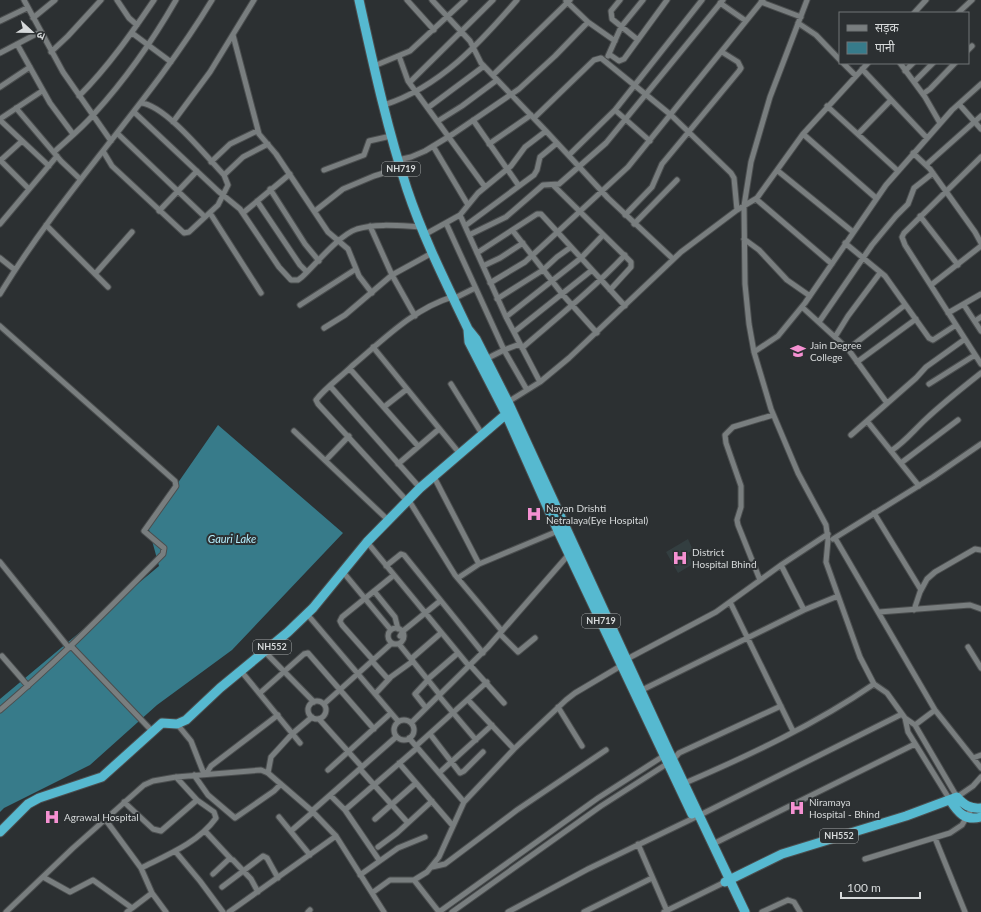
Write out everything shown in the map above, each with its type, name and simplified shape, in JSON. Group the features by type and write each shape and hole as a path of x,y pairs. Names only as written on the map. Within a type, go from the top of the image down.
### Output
{"highway":[{"name":"NH719","path":"359,0 399,164 432,253 468,329 476,339 486,359 572,550 626,662 668,758 727,881 745,912"},
{"name":"NH719","path":"468,329 470,342 509,409 558,531 572,550"},
{"name":"NH552","path":"178,724 186,720 209,698 265,652 307,614 367,542 388,520 433,475 460,454 509,409"},
{"name":"NH719","path":"626,662 642,690 668,758 685,783 697,816 713,844 738,912"},
{"path":"0,832 28,804 39,798 102,777 162,723 178,724"},
{"name":"NH552","path":"727,881 782,854 954,798"},
{"path":"954,798 962,803 977,808"},
{"path":"954,798 960,814 967,818 981,817"}],"street":[{"path":"24,0 51,52 79,96 111,141"},
{"path":"33,18 55,0"},
{"path":"51,52 102,0"},
{"path":"116,0 129,18 137,25"},
{"path":"79,96 106,67 132,33 154,0"},
{"path":"0,224 49,166 55,154 73,134 93,116 147,45 176,0"},
{"path":"0,294 46,225 171,62 212,0"},
{"path":"173,122 210,72 254,0"},
{"path":"407,0 434,30"},
{"path":"432,0 474,46 476,56 495,78 601,191 634,224 673,259"},
{"path":"456,0 461,4"},
{"path":"374,66 410,51 465,0"},
{"path":"410,82 493,0"},
{"path":"384,105 417,91 452,67 474,46 516,0"},
{"path":"620,0 611,11 611,15 621,27 638,40"},
{"path":"606,62 621,27 643,0"},
{"path":"609,54 622,61 667,0"},
{"path":"807,0 770,97 757,139 751,162 744,206 745,284 754,352 773,415 800,476 826,525 828,537 826,562 860,658 874,684 887,693 903,716 908,732 915,744 954,798"},
{"path":"915,12 926,0"},
{"path":"959,12 972,0"},
{"path":"438,122 462,106 495,78 568,1 588,22 615,41"},
{"path":"568,155 615,110 699,1"},
{"path":"490,283 520,266 628,167 762,1 801,17"},
{"path":"469,235 506,217 543,185 559,184 606,143 722,2 746,21"},
{"path":"0,21 28,8"},
{"path":"315,211 343,189 361,183 433,146 512,95 555,56 588,22"},
{"path":"798,23 816,35 839,59"},
{"path":"0,53 40,32"},
{"path":"132,33 171,62"},
{"path":"233,35 257,131 290,174 328,232 348,249 356,269 372,293"},
{"path":"17,44 42,91 73,134"},
{"path":"625,215 652,187 662,164 741,68 738,62 722,52"},
{"path":"399,56 410,82 485,187"},
{"path":"489,144 532,117 594,60 600,58 635,84 671,115 731,173 734,178 737,210"},
{"path":"844,64 856,76"},
{"path":"509,409 527,390 540,382 597,333 673,259 737,210 756,199 778,171 803,134 867,64"},
{"path":"901,64 923,94 940,123"},
{"path":"906,70 912,64"},
{"path":"914,82 932,64"},
{"path":"923,94 930,89 953,64"},
{"path":"429,108 484,66"},
{"path":"0,86 30,67"},
{"path":"862,69 926,138"},
{"path":"754,352 778,336 810,296 876,198 926,138 958,104 981,84"},
{"path":"42,91 0,119 22,142 49,166"},
{"path":"858,134 891,100"},
{"path":"103,151 109,164 184,233 189,232 218,205 228,185 224,175 173,122 151,105 140,103"},
{"path":"958,104 981,129"},
{"path":"828,106 898,171"},
{"path":"16,108 55,154 80,179"},
{"path":"615,110 650,141"},
{"path":"134,112 243,213 284,274 295,281 307,272 350,232 370,226 423,231 446,223 460,215 485,187 506,170 525,147 546,131"},
{"path":"926,165 981,116"},
{"path":"473,120 506,170 519,186"},
{"path":"211,162 230,144 257,131"},
{"path":"117,133 205,217"},
{"path":"803,134 876,198"},
{"path":"324,170 364,155 369,141 391,136"},
{"path":"22,142 0,161 29,189"},
{"path":"465,226 534,175 540,157 557,143"},
{"path":"224,175 243,157 268,144"},
{"path":"433,146 468,205"},
{"path":"913,153 933,173 945,192 975,232 981,245 931,286"},
{"path":"981,157 920,216 904,233 902,240 981,364"},
{"path":"159,211 197,171"},
{"path":"778,171 853,232"},
{"path":"819,322 863,258 896,216 908,204 914,188 933,173"},
{"path":"243,213 270,189 290,174"},
{"path":"634,224 678,180"},
{"path":"554,185 631,262 632,265 610,290"},
{"path":"270,189 305,244 318,261"},
{"path":"756,199 832,264"},
{"path":"257,201 307,272"},
{"path":"210,213 261,293"},
{"path":"477,253 539,214 558,232 625,306"},
{"path":"460,215 497,299 540,382"},
{"path":"920,216 958,265"},
{"path":"446,223 474,288 504,350 527,390"},
{"path":"46,225 108,288"},
{"path":"370,226 392,275 415,316"},
{"path":"513,231 552,282 597,333"},
{"path":"95,274 132,232"},
{"path":"506,317 581,258 603,235"},
{"path":"744,239 759,250 787,280 810,296"},
{"path":"482,266 500,258 523,243"},
{"path":"846,243 880,273 931,340 956,325"},
{"path":"497,299 543,270 571,247"},
{"path":"324,328 341,318 392,275 432,253"},
{"path":"486,359 504,350 521,346 572,306 601,280 625,255"},
{"path":"0,258 15,270"},
{"path":"300,305 356,269"},
{"path":"514,332 563,295 592,270"},
{"path":"835,337 848,316 880,273"},
{"path":"474,288 453,298 433,303 373,347 317,398 316,401 408,500 458,578 501,633 518,652 535,638"},
{"path":"948,313 981,294"},
{"path":"848,349 905,305"},
{"path":"964,305 981,331"},
{"path":"802,307 848,349 887,403"},
{"path":"975,321 981,317"},
{"path":"857,362 916,320"},
{"path":"0,326 176,484 175,490 144,531 164,548 163,554 70,647 0,710"},
{"path":"851,435 926,367 965,339"},
{"path":"373,347 460,454"},
{"path":"929,384 975,355"},
{"path":"350,368 418,446"},
{"path":"891,451 906,440 918,426 981,373"},
{"path":"451,384 482,434"},
{"path":"330,386 420,488"},
{"path":"384,407 407,389"},
{"path":"760,580 738,525 737,520 741,507 741,486 726,443 725,435 734,427 773,415"},
{"path":"901,463 958,420"},
{"path":"867,421 919,486"},
{"path":"398,464 439,429"},
{"path":"294,431 388,520"},
{"path":"326,460 349,436"},
{"path":"372,893 390,880 414,880 423,876 439,857 464,802 514,749 575,693 626,662 716,612 781,565 828,537 835,538 919,486 981,444"},
{"path":"433,475 479,564"},
{"path":"874,513 921,590"},
{"path":"458,578 479,564 558,531"},
{"path":"835,538 935,710 981,768"},
{"path":"367,542 458,653 487,682 504,703"},
{"path":"914,610 921,590 927,579 935,572 975,549 981,550"},
{"path":"411,723 501,633 572,550"},
{"path":"386,566 401,554 404,555 483,652"},
{"path":"0,562 70,647 78,652 152,731"},
{"path":"781,565 804,610"},
{"path":"343,572 398,638 412,660 476,740"},
{"path":"390,678 385,677 341,623 342,617 394,575"},
{"path":"374,591 395,617 398,638"},
{"path":"642,690 804,610 838,596"},
{"path":"324,704 424,613 440,601"},
{"path":"730,602 749,638 793,731"},
{"path":"879,612 970,605 981,609"},
{"path":"307,614 398,721"},
{"path":"391,630 388,637 398,638"},
{"path":"375,694 390,678 441,633"},
{"path":"968,647 981,668"},
{"path":"265,652 314,702 324,704"},
{"path":"260,693 304,654 308,653 341,689 374,729"},
{"path":"426,708 415,694 458,653"},
{"path":"2,656 28,686"},
{"path":"241,671 300,743"},
{"path":"344,810 399,764 487,682"},
{"path":"685,783 734,762 844,705 874,684"},
{"path":"468,700 514,749"},
{"path":"314,702 309,708 309,713 312,717 319,719 408,823"},
{"path":"319,719 324,716 326,712 324,704"},
{"path":"414,880 439,912 598,798 679,752 781,706"},
{"path":"558,707 582,746"},
{"path":"915,725 935,710"},
{"path":"328,770 391,713"},
{"path":"205,774 211,766 278,715"},
{"path":"903,716 915,725 954,798"},
{"path":"508,912 638,844 903,716"},
{"path":"268,773 271,758 292,734 312,717"},
{"path":"404,720 411,723 414,731 410,738 404,740 396,737 393,728 398,721 404,720"},
{"path":"178,724 191,741 205,774"},
{"path":"438,773 492,725"},
{"path":"430,734 458,772 462,773 483,752"},
{"path":"291,831 396,737"},
{"path":"410,738 464,802"},
{"path":"713,844 915,744"},
{"path":"432,867 445,864 517,810 606,750"},
{"path":"974,758 981,755"},
{"path":"452,912 668,758"},
{"path":"399,764 453,826"},
{"path":"9,911 73,848 144,785 153,781 176,777 254,769 268,773 313,812 336,836 384,912"},
{"path":"194,775 208,795 235,818 281,784"},
{"path":"141,868 175,851 204,831 216,816 197,800 176,777"},
{"path":"954,798 973,786 981,777"},
{"path":"375,819 416,782"},
{"path":"330,795 344,810 379,860"},
{"path":"124,802 153,829 161,831 197,800"},
{"path":"378,847 432,801"},
{"path":"865,859 935,838 955,830 977,808"},
{"path":"279,817 310,855"},
{"path":"105,819 141,868 152,893 166,912"},
{"path":"204,831 251,879 258,892"},
{"path":"233,911 336,836"},
{"path":"360,875 379,860 405,844 425,837"},
{"path":"935,838 965,912"},
{"path":"638,844 666,911 727,881"},
{"path":"175,851 223,912"},
{"path":"222,887 261,857 265,856 278,878"},
{"path":"213,874 231,859"},
{"path":"43,877 70,892 93,880 132,908"},
{"path":"584,912 652,878"},
{"path":"127,912 152,893"},
{"path":"762,912 788,900 794,902 800,912"}],"shaded area":[{"name":"District Hospital Bhind","path":"688,539 693,550 688,553 693,564 678,573 666,552"}],"water":[{"name":"Gauri Lake","path":"218,425 343,533 232,650 157,705 90,765 4,808 0,812 0,699 159,566 148,526"}],"place":[{"name":"Jain Degree College","path":"798,351"},
{"name":"Nayan Drishti Netralaya(Eye Hospital)","path":"534,514"},
{"name":"District Hospital Bhind","path":"680,558"},
{"name":"Niramaya Hospital - Bhind","path":"797,808"},
{"name":"Agrawal Hospital","path":"52,817"}]}
